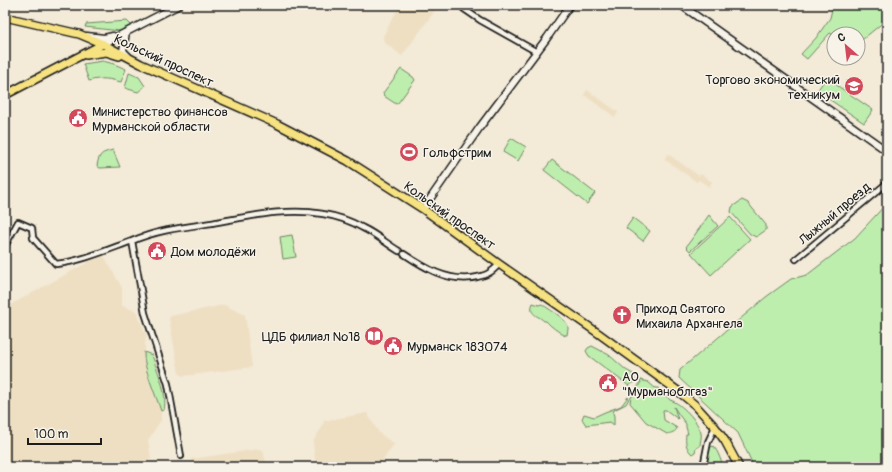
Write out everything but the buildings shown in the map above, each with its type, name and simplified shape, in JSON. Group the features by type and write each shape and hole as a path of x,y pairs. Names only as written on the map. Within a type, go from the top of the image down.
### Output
{"main road":[{"name":"Кольский проспект","path":"5,17 79,34 103,44 133,60 277,124 354,164 423,209 678,391 695,405 715,427 725,441 739,467"},
{"path":"5,95 79,55 103,44"},
{"path":"79,55 106,52 133,60"}],"street":[{"path":"103,44 179,5"},
{"path":"465,5 464,8 480,20 537,52"},
{"path":"423,209 480,127 537,52 570,5"},
{"path":"681,5 887,151"},
{"path":"79,34 104,38 126,32"},
{"path":"126,32 123,51 133,60"},
{"name":"Лыжный проезд","path":"796,259 887,183"},
{"path":"5,246 18,222 32,228 33,238 56,264 81,259 146,235 269,213 301,212 324,214 344,220 364,228 399,251"},
{"path":"132,241 145,313 168,384 181,456"},
{"path":"404,254 436,273 450,278 466,279 484,276 492,272 499,264"},
{"path":"703,467 708,442 715,427"}],"shaded area":[{"path":"400,5 435,5 436,9 402,56 384,42 383,36"},
{"path":"587,90 618,112 615,117 584,95"},
{"path":"668,154 699,176 701,174 712,182 709,187 699,180 697,182 664,159"},
{"path":"103,254 122,288 122,306 136,311 146,335 144,359 161,411 161,420 148,440 151,459 116,467 5,467 5,308"},
{"path":"224,305 245,315 252,367 183,376 179,373 169,318 171,316"},
{"path":"367,413 379,433 394,444 378,467 316,467 313,442 321,430 324,421"},
{"path":"259,449 263,451 267,467 192,467 191,459"}],"green space":[{"path":"833,5 887,5 887,14 883,16 885,21 866,36 866,26 826,26 826,38 807,59 801,54 816,38 830,18"},
{"path":"127,21 131,25 120,31 85,27 86,24"},
{"path":"103,61 126,69 121,82 105,79 89,81 83,64"},
{"path":"401,69 415,80 396,104 384,96 383,93"},
{"path":"129,73 139,77 145,86 138,92 125,88"},
{"path":"826,78 873,110 864,123 817,91"},
{"path":"511,138 526,147 518,161 503,152"},
{"path":"113,150 120,167 100,168 97,166 99,158 102,154"},
{"path":"552,160 595,193 587,204 544,170"},
{"path":"742,200 748,203 766,225 766,230 756,237 750,234 731,212 732,207"},
{"path":"887,203 887,467 754,467 738,433 679,378 680,370 766,297 791,279 807,275 855,238"},
{"path":"709,215 718,226 690,251 686,247"},
{"path":"730,217 750,239 711,275 691,253"},
{"path":"633,218 650,231 643,241 626,228"},
{"path":"292,235 296,257 283,259 280,237"},
{"path":"533,303 539,305 542,304 562,318 567,325 567,335 564,335 565,336 546,321 534,314 532,310"},
{"path":"592,346 609,355 626,370 633,374 635,382 629,386 589,356 586,351"},
{"path":"144,352 152,355 161,382 165,396 165,403 164,410 161,411 148,373"},
{"path":"640,380 648,382 655,388 658,388 670,400 679,405 693,418 701,435 700,446 696,448 695,452 692,454 687,447 686,434 688,434 686,424 674,407 678,419 666,410 663,410 664,420 677,428 672,433 667,434 646,422 630,403 631,397 637,390 636,388 639,386 639,383 641,383"},
{"path":"628,397 629,399 626,404 614,410 614,425 610,422 586,425 582,419 584,414 594,417 621,406"},
{"path":"713,446 724,467 710,467 707,461 708,449"}],"place":[{"name":"Торгово экономический техникум","path":"854,86"},
{"name":"Министерство финансов Мурманской области","path":"78,118"},
{"name":"Гольфстрим","path":"409,152"},
{"name":"Дом молодёжи","path":"157,251"},
{"name":"Приход Святого Михаила Архангела","path":"622,315"},
{"name":"ЦДБ филиал №18","path":"374,336"},
{"name":"Мурманск 183074","path":"393,346"},
{"name":"AO \"Мурманоблгаз\"","path":"608,383"}]}
